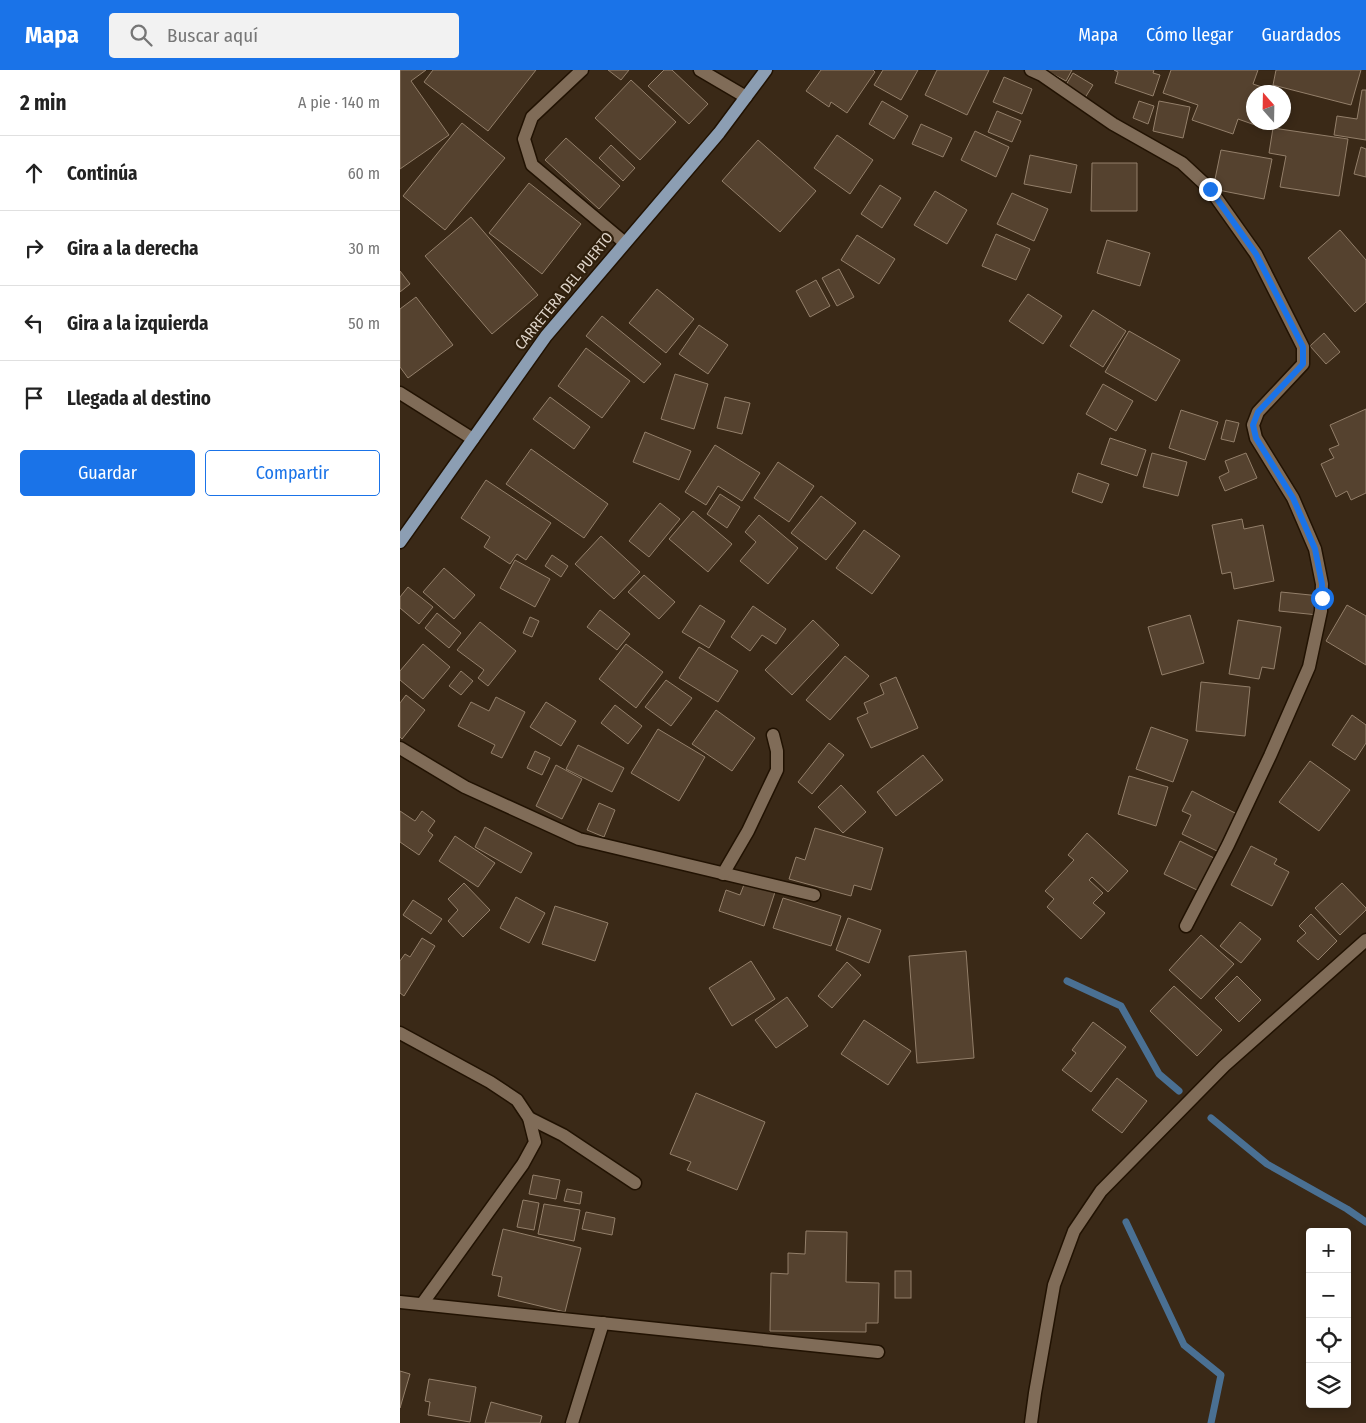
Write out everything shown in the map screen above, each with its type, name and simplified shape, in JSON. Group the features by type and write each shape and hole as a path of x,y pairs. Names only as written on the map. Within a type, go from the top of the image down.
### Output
{"main road":[{"name":"CARRETERA DEL PUERTO","path":"400,542 546,336 719,133 766,70"}],"street":[{"path":"582,70 532,117 524,139 532,165 625,243"},
{"path":"700,70 746,97"},
{"path":"1031,70 1042,75 1113,124 1182,163 1210,189 1256,254 1303,347 1303,364 1258,412 1253,425 1256,438 1293,498 1315,549 1322,584 1321,611 1308,667 1270,756 1228,845 1186,926"},
{"path":"400,393 473,439"},
{"path":"723,874 748,830 777,770 773,735"},
{"path":"400,748 466,787 579,839 814,895"},
{"path":"1031,1423 1054,1286 1074,1231 1101,1191 1224,1066 1366,940"},
{"path":"400,1033 490,1082 517,1100 529,1118 535,1142 523,1164 422,1304"},
{"path":"529,1118 563,1135 635,1183"},
{"path":"400,1302 878,1352"},
{"path":"572,1423 603,1323"}],"building":[{"path":"400,70 426,70 411,81 449,135 400,169"},
{"path":"433,70 536,70 488,131 424,82"},
{"path":"608,70 629,70 621,80"},
{"path":"664,70 672,70 708,104 689,124 648,86"},
{"path":"821,70 873,70 875,72 847,113 831,102 829,107 806,91"},
{"path":"883,70 918,70 901,100 874,85"},
{"path":"937,70 989,70 967,115 925,95"},
{"path":"1045,70 1072,70 1066,81"},
{"path":"1114,70 1154,70 1153,73 1160,75 1153,96 1115,83 1118,72"},
{"path":"1171,70 1258,70 1253,84 1256,85 1246,85 1246,122 1238,119 1233,134 1192,120 1198,105 1163,93"},
{"path":"1276,70 1361,70 1351,105 1291,90 1291,85 1273,85"},
{"path":"1073,73 1093,85 1083,101 1063,90"},
{"path":"1004,77 1032,89 1022,114 993,102"},
{"path":"631,80 676,122 640,160 595,118"},
{"path":"1362,90 1366,90 1366,140 1334,135 1337,116 1357,119"},
{"path":"882,101 908,116 894,139 869,124"},
{"path":"1139,101 1154,106 1148,124 1133,118"},
{"path":"1159,101 1190,107 1183,138 1153,131"},
{"path":"997,111 1021,121 1012,142 988,132"},
{"path":"462,123 505,158 445,230 403,196"},
{"path":"921,124 952,138 943,157 912,144"},
{"path":"1273,130 1287,130 1348,139 1339,196 1280,187 1286,156 1269,153"},
{"path":"975,131 1009,147 996,177 961,160"},
{"path":"837,135 873,160 850,194 814,168"},
{"path":"566,138 620,186 599,209 545,160"},
{"path":"758,140 816,191 780,232 722,181"},
{"path":"611,145 635,168 623,181 599,158"},
{"path":"1361,147 1366,149 1366,177 1354,174"},
{"path":"1221,150 1272,159 1264,199 1213,189"},
{"path":"1030,155 1077,165 1071,193 1024,184"},
{"path":"1092,163 1137,163 1137,211 1091,211"},
{"path":"529,183 581,224 542,274 489,233"},
{"path":"880,185 901,198 882,228 861,214"},
{"path":"935,191 967,210 947,244 914,225"},
{"path":"1012,193 1048,209 1034,241 997,224"},
{"path":"471,217 538,295 492,334 425,256"},
{"path":"1340,230 1366,260 1366,302 1355,312 1308,258"},
{"path":"996,234 1030,249 1016,280 982,266"},
{"path":"857,235 895,259 879,284 841,260"},
{"path":"1107,240 1150,253 1140,286 1097,273"},
{"path":"839,269 854,297 837,306 822,278"},
{"path":"400,271 410,284 400,292"},
{"path":"816,280 830,306 810,317 796,291"},
{"path":"657,289 694,319 666,353 629,323"},
{"path":"1028,294 1062,316 1043,344 1009,321"},
{"path":"416,297 453,345 408,378 400,367 400,309"},
{"path":"1093,310 1126,331 1103,367 1070,346"},
{"path":"602,316 661,364 644,383 586,336"},
{"path":"699,325 728,345 708,374 679,354"},
{"path":"1129,331 1180,360 1156,401 1105,372"},
{"path":"1324,333 1340,352 1326,364 1310,346"},
{"path":"586,348 630,381 602,418 558,386"},
{"path":"675,374 708,384 694,429 661,419"},
{"path":"1103,384 1133,401 1116,431 1086,414"},
{"path":"550,397 590,427 574,449 533,419"},
{"path":"725,397 750,403 742,434 717,428"},
{"path":"1366,409 1366,493 1351,500 1347,491 1336,497 1321,464 1334,458 1329,449 1339,445 1330,425"},
{"path":"1181,410 1218,422 1205,460 1169,448"},
{"path":"1226,420 1239,423 1234,442 1221,439"},
{"path":"645,432 691,451 679,480 633,462"},
{"path":"1110,438 1146,450 1137,476 1101,464"},
{"path":"715,445 760,473 742,501 718,486 706,505 685,492"},
{"path":"531,449 608,504 584,538 506,484"},
{"path":"1152,453 1187,462 1178,496 1143,487"},
{"path":"1246,453 1257,478 1225,491 1219,477 1229,472 1225,461"},
{"path":"778,462 814,486 789,522 754,498"},
{"path":"1078,473 1109,484 1102,503 1072,492"},
{"path":"486,480 551,523 526,560 517,554 510,564 484,547 490,537 461,518"},
{"path":"720,494 740,507 727,528 707,514"},
{"path":"821,496 856,523 826,560 791,533"},
{"path":"660,503 680,519 649,557 629,541"},
{"path":"693,511 732,544 708,572 669,539"},
{"path":"759,515 798,548 768,584 740,561 756,542 745,532"},
{"path":"1242,519 1244,529 1263,525 1274,581 1234,589 1231,572 1222,574 1212,525"},
{"path":"864,530 900,556 872,594 836,568"},
{"path":"601,536 640,572 614,599 575,564"},
{"path":"552,555 568,566 561,577 545,566"},
{"path":"515,560 550,579 535,607 500,588"},
{"path":"444,568 475,595 454,619 423,592"},
{"path":"644,575 675,602 659,619 628,592"},
{"path":"408,587 433,607 419,624 400,608 400,597"},
{"path":"1281,592 1320,596 1318,615 1279,611"},
{"path":"700,605 725,621 709,648 682,632"},
{"path":"1347,605 1366,616 1366,665 1326,641"},
{"path":"753,606 786,629 776,644 762,635 750,651 731,637"},
{"path":"600,610 630,634 617,650 587,627"},
{"path":"437,613 461,633 449,648 425,628"},
{"path":"1190,615 1204,663 1162,675 1148,627"},
{"path":"530,617 539,621 532,637 523,633"},
{"path":"813,620 839,645 792,695 765,670"},
{"path":"1238,620 1281,627 1274,669 1262,667 1259,679 1229,674"},
{"path":"480,622 516,651 488,686 478,678 484,670 457,650"},
{"path":"423,644 450,667 423,699 400,680 400,671"},
{"path":"626,644 663,672 636,708 599,679"},
{"path":"699,647 738,671 718,702 679,678"},
{"path":"845,656 869,676 830,720 806,700"},
{"path":"461,671 473,681 461,695 449,686"},
{"path":"896,677 918,728 871,748 857,718 868,713 864,703 884,694 880,684"},
{"path":"666,680 692,698 671,726 645,707"},
{"path":"1201,682 1250,687 1245,736 1196,731"},
{"path":"406,695 425,710 402,739 400,737 400,703"},
{"path":"496,697 525,712 502,758 491,753 495,745 458,726 471,702 489,711"},
{"path":"546,702 576,721 561,746 530,727"},
{"path":"615,705 642,726 628,744 601,723"},
{"path":"716,710 755,738 732,771 692,744"},
{"path":"1352,715 1366,725 1366,743 1355,760 1332,745"},
{"path":"1151,727 1188,740 1173,782 1136,769"},
{"path":"658,729 705,757 679,801 631,773"},
{"path":"829,743 844,755 812,794 798,782"},
{"path":"578,745 624,768 612,792 566,769"},
{"path":"535,751 550,758 542,775 527,768"},
{"path":"923,755 943,780 896,816 877,792"},
{"path":"1310,761 1350,790 1319,831 1279,802"},
{"path":"556,765 582,779 562,819 536,806"},
{"path":"1129,776 1168,787 1156,826 1118,814"},
{"path":"841,785 866,812 843,833 818,807"},
{"path":"1192,791 1237,814 1219,852 1182,834 1191,815 1182,811"},
{"path":"599,803 615,810 604,837 587,830"},
{"path":"400,811 415,821 422,811 435,821 428,831 433,835 419,855 400,842"},
{"path":"485,827 532,853 521,873 475,847"},
{"path":"815,828 883,848 871,890 854,885 851,896 789,879 796,857 805,860"},
{"path":"1087,833 1128,871 1108,892 1092,877 1089,880 1103,893 1093,903 1105,913 1081,939 1047,907 1054,899 1045,891 1074,860 1068,855"},
{"path":"455,836 495,863 478,887 439,861"},
{"path":"1180,841 1216,859 1199,891 1164,874"},
{"path":"1251,846 1277,859 1274,864 1289,872 1272,906 1231,885"},
{"path":"745,882 775,892 764,926 719,911 726,890 740,895"},
{"path":"464,883 490,910 463,937 448,921 458,910 448,899"},
{"path":"1342,883 1366,910 1340,935 1315,908"},
{"path":"516,897 545,913 529,943 500,928"},
{"path":"783,898 841,916 831,946 773,928"},
{"path":"413,900 442,919 431,934 403,915"},
{"path":"555,906 608,923 595,961 542,944"},
{"path":"1311,914 1337,941 1318,960 1297,941 1306,933 1299,926"},
{"path":"848,918 881,930 869,963 836,950"},
{"path":"1240,922 1261,939 1241,963 1220,946"},
{"path":"1201,935 1234,964 1201,999 1169,970"},
{"path":"422,938 435,946 404,996 400,993 400,961 405,954 410,957"},
{"path":"966,951 974,1058 917,1063 909,956"},
{"path":"751,961 775,999 732,1026 709,988"},
{"path":"847,962 861,975 832,1008 818,996"},
{"path":"1237,976 1261,1000 1239,1022 1215,998"},
{"path":"1174,986 1222,1030 1197,1056 1150,1011"},
{"path":"787,997 808,1026 776,1048 755,1020"},
{"path":"864,1020 911,1051 888,1085 841,1054"},
{"path":"1093,1022 1126,1047 1091,1092 1062,1070 1076,1053 1072,1050"},
{"path":"1117,1078 1147,1101 1122,1133 1092,1110"},
{"path":"696,1093 765,1122 737,1190 687,1170 691,1162 670,1154"},
{"path":"533,1175 560,1180 556,1199 529,1194"},
{"path":"567,1189 582,1192 580,1204 564,1201"},
{"path":"523,1200 539,1203 534,1230 517,1227"},
{"path":"544,1204 580,1210 574,1241 538,1234"},
{"path":"586,1212 615,1218 612,1235 582,1229"},
{"path":"503,1229 581,1248 565,1312 498,1296 502,1277 492,1275"},
{"path":"806,1231 847,1232 846,1282 879,1283 878,1323 866,1323 866,1332 770,1331 771,1273 788,1274 788,1253 805,1254"},
{"path":"895,1271 911,1271 911,1298 895,1298"},
{"path":"400,1371 410,1374 400,1408"},
{"path":"429,1379 476,1387 470,1422 428,1415 430,1402 425,1401"},
{"path":"491,1402 542,1416 540,1423 485,1423"}],"waterway":[{"path":"1067,981 1121,1006 1159,1074 1179,1091"},
{"path":"1211,1118 1267,1164 1347,1209 1366,1222"},
{"path":"1126,1222 1184,1345 1221,1375 1211,1423"}],"route":[{"path":"1210,189 1256,254 1303,347 1303,364 1258,412 1253,425 1256,438 1293,498 1315,549 1322,584 1322,598"}]}
